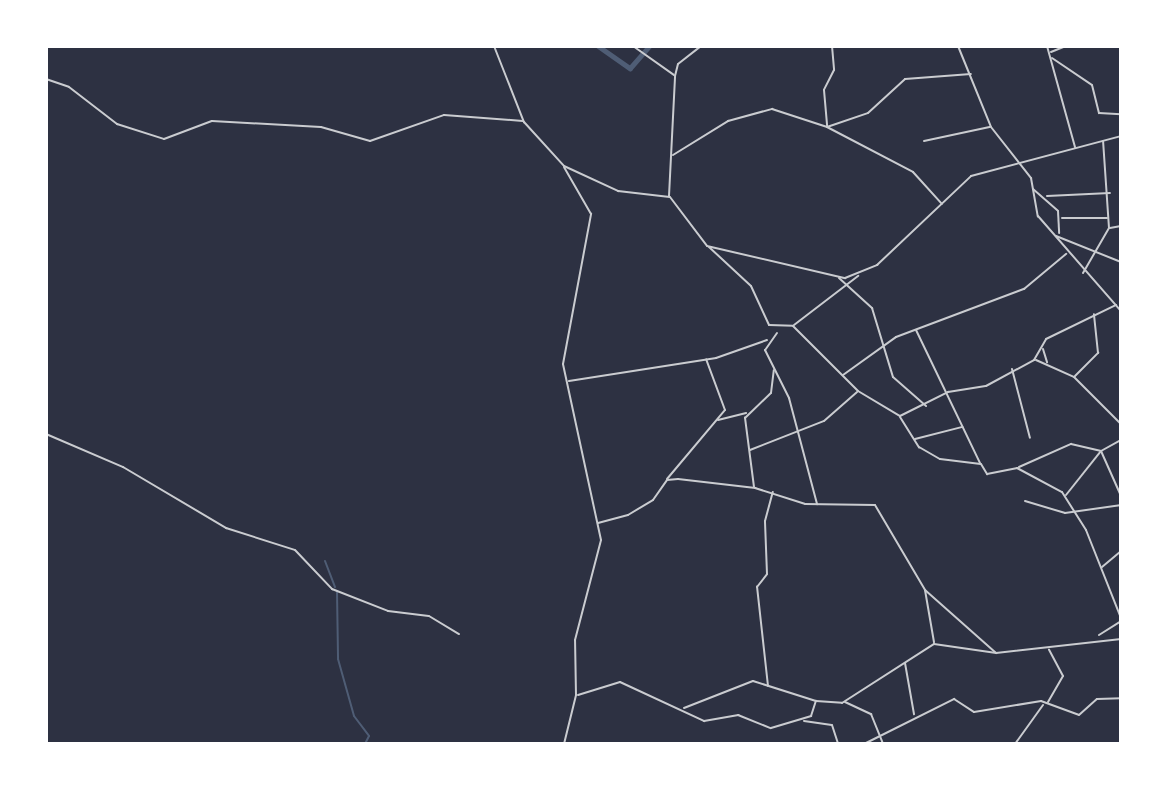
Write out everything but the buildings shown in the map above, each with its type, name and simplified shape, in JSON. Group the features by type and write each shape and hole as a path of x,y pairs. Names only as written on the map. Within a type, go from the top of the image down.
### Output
{"street":[{"path":"494,46 524,122 564,166 591,214 566,325 568,381 598,523 598,566 575,640 576,695 564,744"},
{"path":"633,46 666,62 675,76"},
{"path":"701,46 678,64 675,76 670,197 707,246 751,286 766,321 778,331"},
{"path":"827,127 824,90 834,70 832,46"},
{"path":"958,46 972,74 991,127 1033,189 1038,216 1082,274 1121,311"},
{"path":"1047,46 1075,147"},
{"path":"1050,52 1066,46"},
{"path":"1051,57 1092,85 1099,113 1121,114"},
{"path":"827,127 868,113 905,79 972,74"},
{"path":"46,79 69,87 117,124 164,139 212,121 321,127 370,141 444,115 524,122"},
{"path":"673,155 743,114 772,109 827,127 926,180 943,206"},
{"path":"924,141 991,127"},
{"path":"568,381 706,359 767,340 778,331 793,326 847,288 943,206 971,176 1015,161 1121,136"},
{"path":"1082,274 1099,253 1109,228 1110,193 1103,141"},
{"path":"564,166 613,190 670,197"},
{"path":"1033,189 1047,196 1110,193"},
{"path":"1047,196 1061,218 1059,234"},
{"path":"1061,218 1107,218"},
{"path":"1109,228 1121,226"},
{"path":"1055,236 1059,234"},
{"path":"1059,234 1121,262"},
{"path":"707,246 839,277 859,275"},
{"path":"843,375 884,343 1024,289 1067,253"},
{"path":"839,277 847,288 872,308 893,377 927,407"},
{"path":"900,416 927,407 942,394 986,386 1012,368 1034,360 1046,339 1093,313 1116,305"},
{"path":"1074,377 1098,353 1093,313"},
{"path":"793,326 858,391 900,416 914,440 940,459 981,464"},
{"path":"915,329 942,394 987,474 1017,468 1071,444 1101,451"},
{"path":"767,340 774,368 799,431 818,505"},
{"path":"1043,349 1047,363"},
{"path":"598,523 653,500 725,410 706,359"},
{"path":"1034,360 1074,377 1121,424"},
{"path":"718,420 747,412 771,393 774,368"},
{"path":"1012,368 1030,438"},
{"path":"750,450 839,412 858,391"},
{"path":"747,412 755,488"},
{"path":"914,440 962,427"},
{"path":"46,434 123,467 226,528 295,550 332,589 388,611 429,616 459,634"},
{"path":"1065,496 1101,451 1121,440"},
{"path":"1101,451 1121,496"},
{"path":"1017,468 1065,496 1077,511 1121,619 1098,637"},
{"path":"667,480 755,488 818,505 875,505 925,590 996,653"},
{"path":"768,686 757,587 767,574 765,521 773,492"},
{"path":"1025,501 1077,511 1121,505"},
{"path":"1101,568 1120,552 1121,525"},
{"path":"925,590 934,644"},
{"path":"842,703 934,644 996,653 1049,649 1098,637 1121,639"},
{"path":"1015,744 1047,704 1063,676 1049,649"},
{"path":"905,662 914,715"},
{"path":"683,708 753,681 816,701 842,703 871,714 883,744"},
{"path":"576,695 620,682 662,706 683,708 704,721 738,715 767,728 803,721 832,725 838,744"},
{"path":"864,744 914,715 954,699 983,713 1047,704 1079,715 1097,699 1121,698"},
{"path":"803,721 816,701"}],"waterway":[{"path":"598,46 630,68 649,46"},
{"path":"325,561 335,587"},
{"path":"337,592 338,659 354,716 369,736 365,744"}]}
